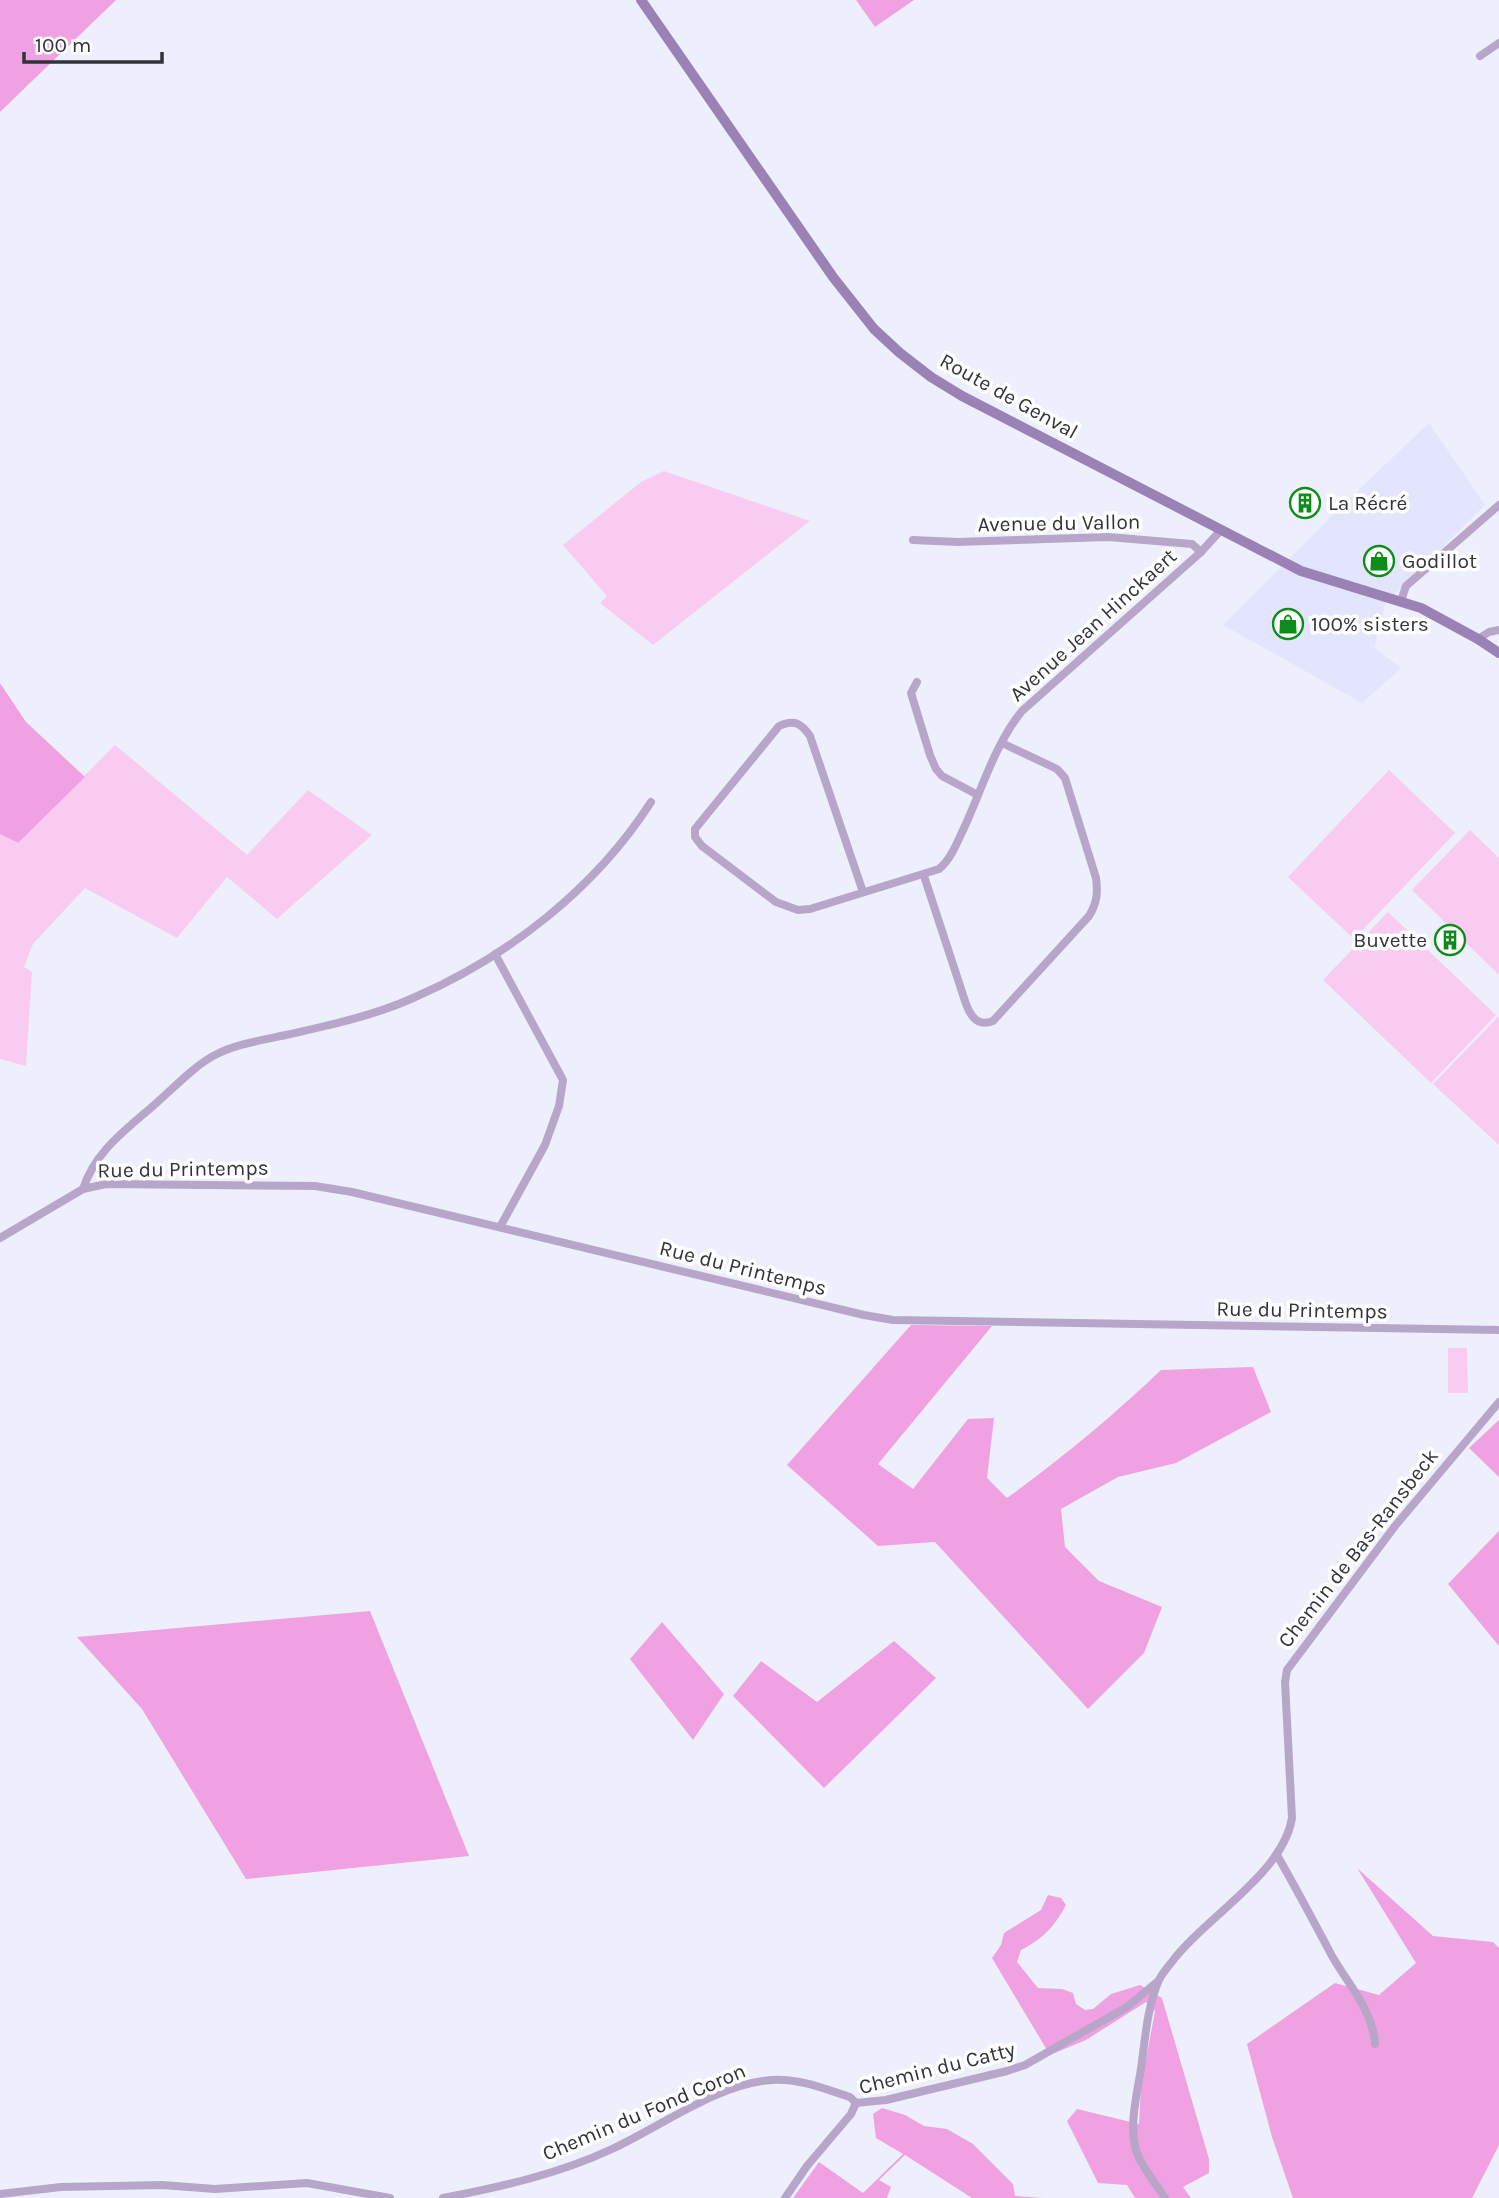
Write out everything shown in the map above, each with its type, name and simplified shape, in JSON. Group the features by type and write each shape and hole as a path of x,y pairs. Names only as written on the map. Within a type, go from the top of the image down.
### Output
{"main road":[{"name":"Route de Genval","path":"641,0 833,277 874,329 930,377 1301,571 1401,600 1440,618 1499,653"}],"street":[{"path":"1480,56 1499,43"},
{"path":"1401,600 1406,586 1499,505"},
{"name":"Avenue Jean Hinckaert","path":"863,892 810,736 803,726 797,723 788,722 779,726 695,829 695,837 702,846 784,906 798,910 810,909 924,876 945,864 1012,723 1022,711 1202,552 1221,530"},
{"name":"Avenue du Vallon","path":"913,540 958,542 1108,537 1192,544 1202,552"},
{"path":"1478,639 1489,632 1499,630"},
{"path":"917,682 911,693 932,762 942,776 978,795"},
{"path":"924,876 966,1004 973,1019 980,1023 993,1021 1095,905 1098,892 1096,878 1065,778 1057,769 1002,743"},
{"path":"83,1189 93,1165 107,1146 215,1055 389,1008 436,987 495,954 536,925 582,886 630,834 652,802"},
{"path":"495,954 563,1080 559,1106 545,1145 500,1227"},
{"name":"Rue du Printemps","path":"0,1238 83,1189 106,1184 333,1188 893,1320 1499,1330"},
{"name":"Chemin de Bas-Ransbeck","path":"1165,2198 1138,2156 1134,2130 1146,2031 1159,1979 1178,1954 1276,1855 1290,1830 1292,1818 1285,1682 1287,1670 1395,1526 1499,1402"},
{"path":"1276,1855 1364,2007 1372,2025 1375,2044"},
{"name":"Chemin du Catty","path":"785,2198 807,2166 851,2114 856,2103 886,2100 1025,2065 1127,2007 1159,1979"},
{"name":"Chemin du Fond Coron","path":"443,2198 532,2177 588,2159 720,2094 757,2082 787,2080 850,2097 856,2103"},
{"path":"0,2194 85,2186 162,2185 215,2189 307,2183 390,2198"}],"shaded area":[{"path":"0,0 116,0 0,112"},
{"path":"856,0 914,0 875,27"},
{"path":"1429,423 1485,505 1385,604 1374,648 1401,668 1362,703 1223,625 1348,500"},
{"path":"664,471 810,521 653,645 600,603 607,596 563,545 641,482"},
{"path":"0,683 26,722 85,777 18,843 0,834"},
{"path":"115,745 247,855 308,790 372,835 277,919 227,877 177,938 85,888 33,944 24,967 32,972 26,1066 0,1059 0,834 18,843"},
{"path":"1389,770 1455,833 1354,939 1288,877"},
{"path":"1470,830 1499,858 1499,975 1412,890"},
{"path":"1388,912 1496,1015 1431,1083 1323,980"},
{"path":"1499,1016 1499,1145 1433,1084"},
{"path":"911,1325 992,1326 878,1464 913,1489 968,1419 994,1418 987,1478 1007,1498 1086,1437 1161,1370 1253,1367 1271,1412 1176,1463 1118,1477 1061,1509 1065,1547 1099,1581 1162,1607 1144,1653 1088,1709 935,1542 878,1546 787,1465"},
{"path":"1448,1348 1467,1348 1468,1393 1448,1393"},
{"path":"1499,1420 1499,1477 1469,1448"},
{"path":"1499,1531 1499,1646 1448,1584"},
{"path":"370,1611 469,1856 246,1879 142,1709 77,1637"},
{"path":"662,1622 724,1694 693,1740 630,1659"},
{"path":"894,1641 936,1678 824,1788 733,1696 761,1661 817,1702"},
{"path":"1357,1868 1433,1936 1493,1942 1499,1948 1499,2145 1472,2198 1293,2198 1272,2137 1247,2044 1335,1983 1379,1995 1416,1963"},
{"path":"1048,1895 1061,1898 1066,1905 1048,1931 1021,1950 1017,1962 1038,1988 1062,1989 1073,1993 1076,2004 1085,2010 1093,2009 1111,1994 1140,1985 1162,1998 1209,2159 1209,2173 1183,2187 1191,2198 1135,2198 1127,2185 1098,2183 1067,2121 1077,2109 1139,2124 1141,2087 1155,2011 1146,2002 1086,2040 1050,2055 992,1958 1001,1945 1004,1933 1041,1910"},
{"path":"882,2108 905,2115 924,2126 947,2129 973,2144 1013,2184 1015,2196 1042,2198 972,2198 905,2155 879,2180 891,2187 887,2198 793,2198 819,2162 863,2193 903,2154 876,2138 873,2114"}],"place":[{"name":"La Récré","path":"1305,503"},
{"name":"Godillot","path":"1379,561"},
{"name":"100% sisters","path":"1288,624"},
{"name":"Buvette","path":"1450,940"}]}
